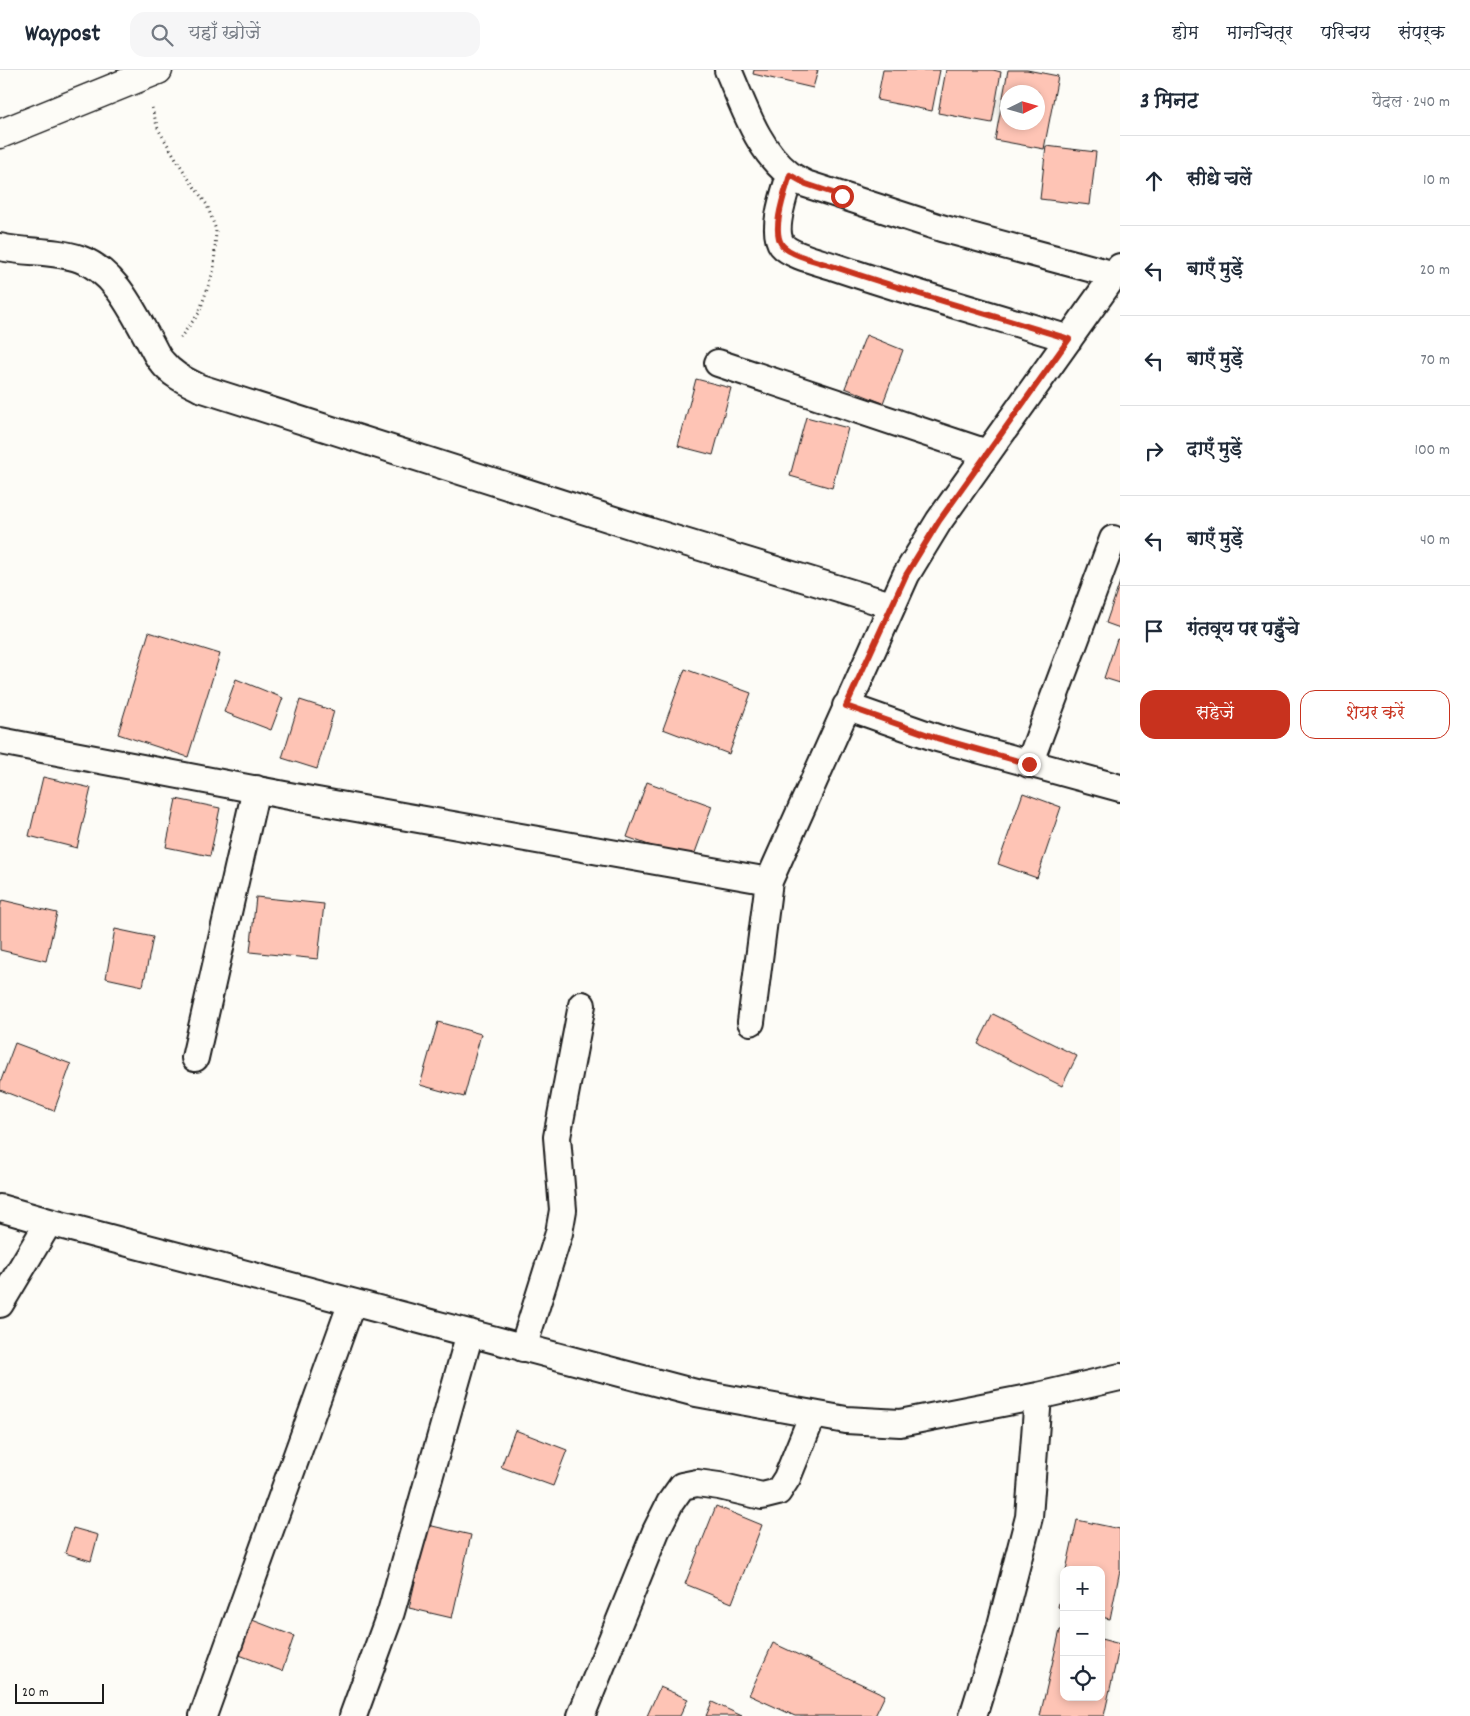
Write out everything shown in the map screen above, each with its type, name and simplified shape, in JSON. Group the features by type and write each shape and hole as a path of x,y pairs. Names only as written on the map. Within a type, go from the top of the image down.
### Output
{"street":[{"path":"0,134 158,70"},
{"path":"728,70 760,140 775,161 790,175 806,184 941,228 1117,271 939,521 906,575 891,605 769,881 751,1022"},
{"path":"790,175 778,223 777,235 783,246 798,254 874,280 1069,339"},
{"path":"0,247 13,250 50,252 80,259 95,267 112,282 130,305 162,362 176,376 200,388 891,605"},
{"path":"718,363 987,454"},
{"path":"1029,764 1113,539"},
{"path":"846,706 937,738 1120,788"},
{"path":"0,741 769,881"},
{"path":"195,1058 256,789"},
{"path":"523,1348 559,1233 563,1210 557,1138 582,1005"},
{"path":"0,1208 696,1393 846,1420 900,1423 1038,1396 1120,1377"},
{"path":"0,1304 48,1222"},
{"path":"203,1716 352,1302"},
{"path":"353,1716 391,1612 470,1333"},
{"path":"973,1716 1000,1629 1029,1517 1038,1396"},
{"path":"581,1716 656,1531 670,1503 682,1486 697,1484 719,1486 762,1496 778,1492 787,1478 814,1414"}],"path":[{"path":"152,108 158,129 207,205 216,230 214,269 199,313 162,362"}],"building":[{"path":"754,70 818,70 813,88 753,74"},
{"path":"883,70 940,70 932,111 877,100"},
{"path":"946,70 993,70 1001,72 992,123 938,113"},
{"path":"1008,70 1027,70 1058,76 1044,149 995,140 1000,113 1000,130 1045,130 1045,85 1005,85"},
{"path":"1046,146 1096,152 1090,205 1040,199"},
{"path":"866,335 903,350 883,403 845,388"},
{"path":"696,379 731,388 713,455 678,446"},
{"path":"806,417 848,428 832,488 790,476"},
{"path":"1120,582 1120,628 1106,623"},
{"path":"149,632 220,654 188,757 118,734"},
{"path":"1117,639 1120,640 1120,683 1104,678"},
{"path":"685,669 751,693 729,754 663,729"},
{"path":"236,679 283,698 271,730 224,712"},
{"path":"300,700 334,711 317,769 282,758"},
{"path":"43,777 91,788 77,848 29,836"},
{"path":"647,782 712,806 692,861 627,837"},
{"path":"1023,793 1061,807 1037,878 998,864"},
{"path":"176,799 220,808 210,856 166,847"},
{"path":"256,897 324,904 318,959 250,952"},
{"path":"2,900 57,913 46,961 0,950 0,908"},
{"path":"115,929 153,937 143,986 106,978"},
{"path":"993,1014 1077,1056 1062,1086 978,1044"},
{"path":"438,1022 481,1034 464,1097 420,1085"},
{"path":"15,1043 71,1064 54,1111 0,1090 0,1083"},
{"path":"515,1430 567,1450 553,1486 501,1467"},
{"path":"716,1506 762,1525 732,1603 685,1584"},
{"path":"1077,1520 1120,1529 1120,1570 1110,1619 1105,1618 1105,1566 1067,1566"},
{"path":"428,1525 471,1535 452,1618 409,1608"},
{"path":"73,1528 98,1535 91,1561 65,1553"},
{"path":"247,1618 294,1636 282,1671 234,1653"},
{"path":"1060,1630 1060,1701 1105,1701 1105,1640 1120,1644 1104,1716 1040,1716"},
{"path":"773,1643 885,1695 875,1716 795,1716 749,1695"},
{"path":"660,1687 688,1699 680,1716 647,1716"},
{"path":"712,1702 742,1716 706,1716"}],"route":[{"path":"842,196 806,184 790,175 778,223 777,235 783,246 798,254 874,280 1069,339 939,521 906,575 846,706 937,738 1029,764"}]}
